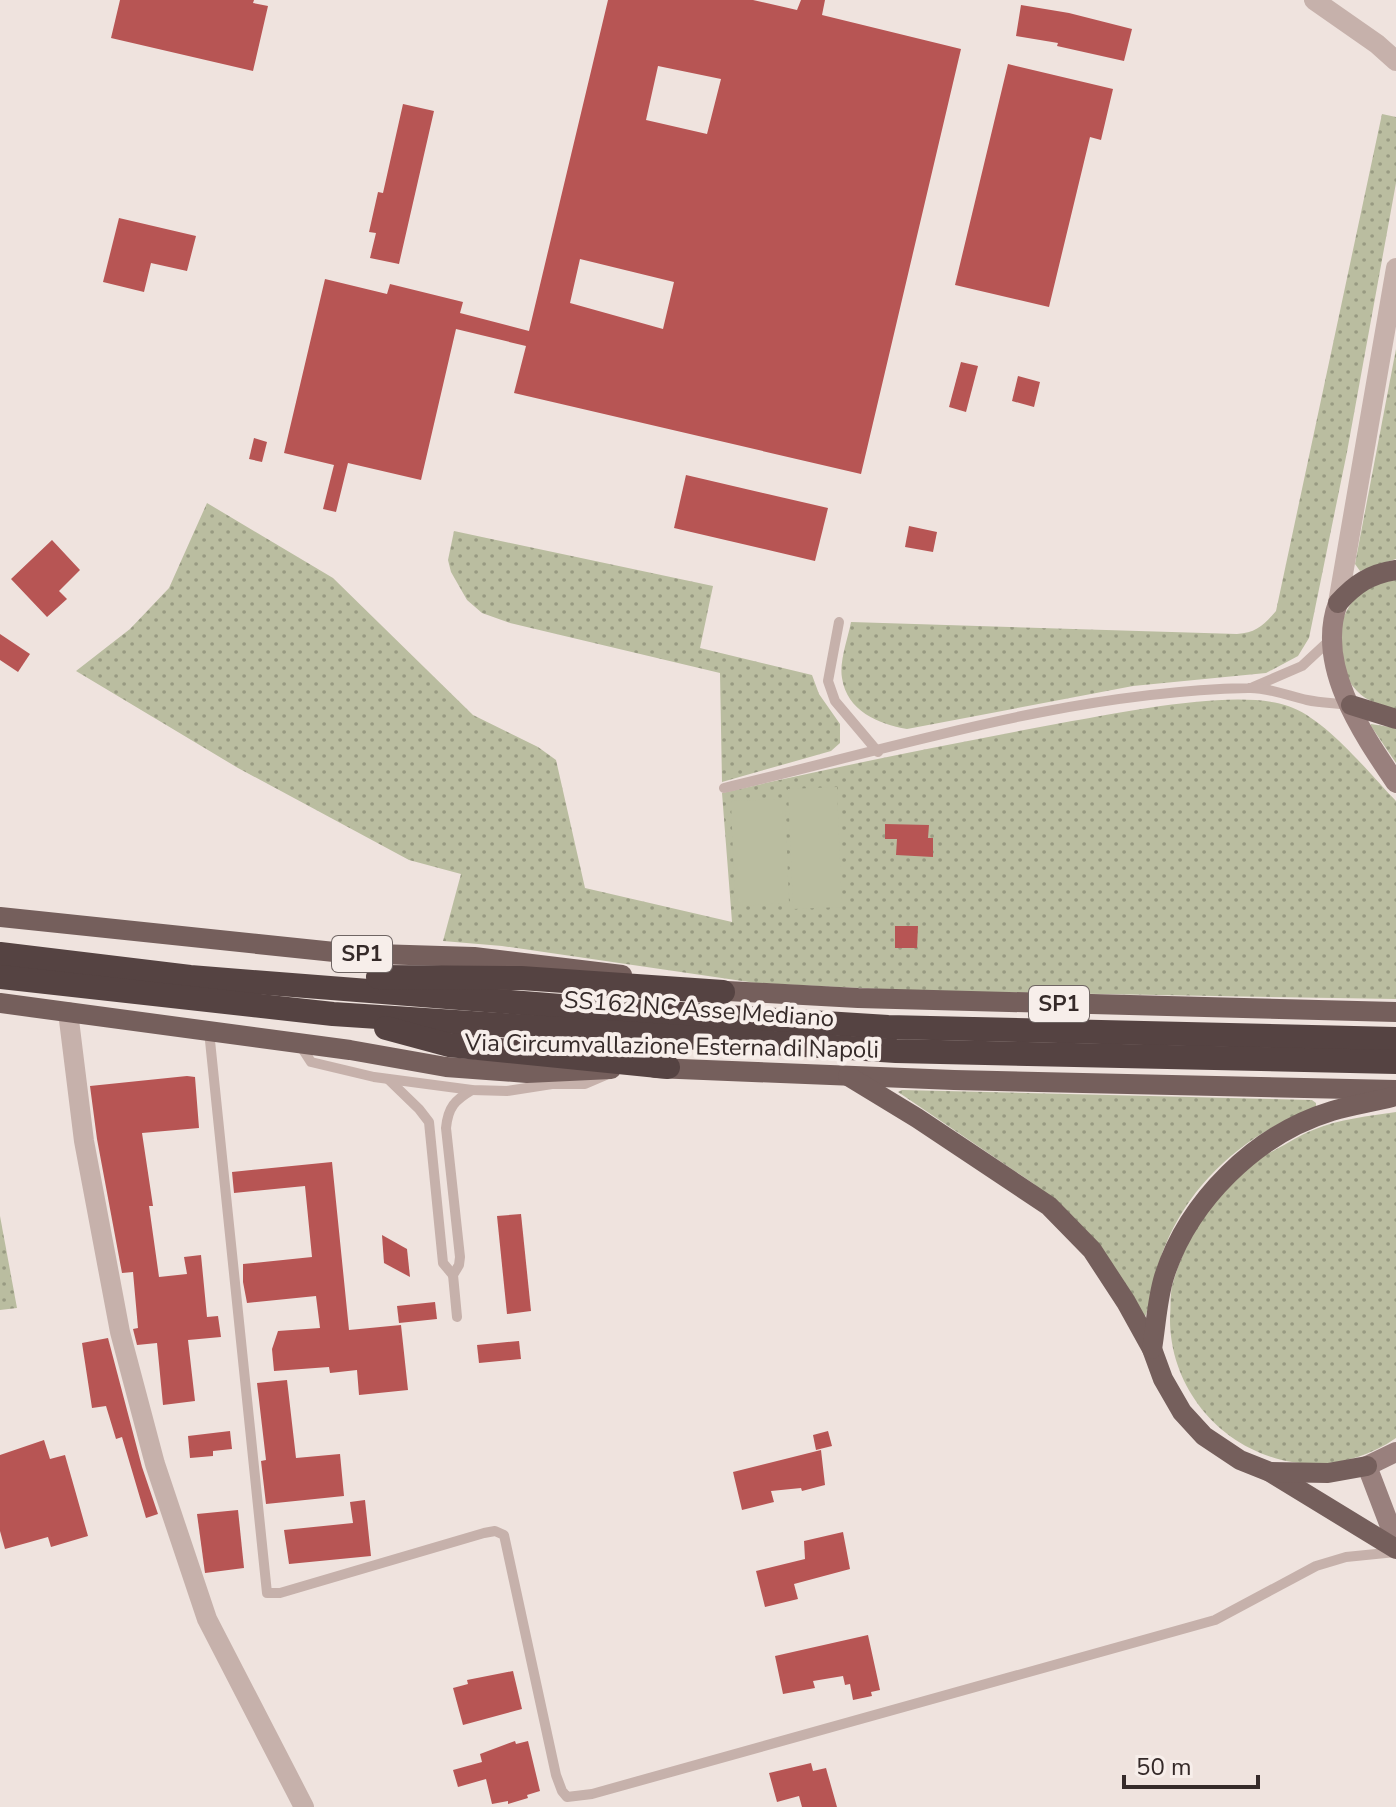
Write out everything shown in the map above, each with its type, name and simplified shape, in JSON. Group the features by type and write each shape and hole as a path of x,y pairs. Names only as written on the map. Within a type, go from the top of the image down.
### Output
{"highway":[{"name":"SS162 NC Asse Mediano","path":"0,954 190,977 586,1008 888,1027 1396,1039"},
{"name":"SS162 NC Asse Mediano","path":"0,977 333,1014 896,1051 1396,1062"},
{"path":"190,977 521,978 723,992"},
{"path":"333,1014 449,1045 668,1067"}],"main road":[{"path":"1396,570 1382,572 1355,584 1338,603 1332,619 1333,661 1351,705 1396,783"},
{"path":"1351,705 1396,719"},
{"name":"SP1","path":"0,917 344,953 474,957 596,971 723,992 1396,1012"},
{"name":"Via Circumvallazione Esterna di Napoli","path":"0,1003 299,1043 446,1067 527,1073 668,1067 954,1080 1396,1090"},
{"path":"845,1073 1049,1206 1092,1250 1126,1302 1182,1412 1204,1436 1240,1460 1270,1472 1396,1551"},
{"path":"1152,1349 1164,1278 1181,1235 1211,1190 1245,1158 1294,1128 1331,1111 1396,1097"},
{"path":"1270,1472 1328,1473 1367,1466 1396,1452"},
{"path":"1367,1466 1396,1542"}],"street":[{"path":"1314,0 1396,61"},
{"path":"1338,603 1396,268"},
{"path":"68,1012 84,1141 120,1332 155,1464 207,1619 304,1807"}],"lane":[{"path":"839,622 828,681 835,701 878,752"},
{"path":"1252,687 1302,666 1332,638"},
{"path":"724,788 878,752 961,727 1114,698 1252,687 1312,701 1351,705"},
{"path":"209,1031 267,1593 280,1593 484,1533 495,1531 504,1535 556,1775 567,1797 592,1794 1215,1620 1316,1566 1346,1557 1396,1551"},
{"path":"299,1043 311,1062 388,1079 472,1090 507,1091 552,1084 585,1084 621,1069"},
{"path":"388,1079 429,1122 443,1263 453,1275 457,1317"},
{"path":"453,1275 460,1257 446,1128 448,1113 455,1101 472,1090"}],"green space":[{"path":"1382,114 1396,117 1396,183 1309,638 1298,656 1266,673 1133,686 907,729 885,724 857,707 845,689 841,672 851,622 1237,634 1255,630 1272,616 1276,611"},
{"path":"1396,349 1396,559 1360,571 1355,564"},
{"path":"207,503 333,578 473,715 538,747 556,760 585,888 732,922 722,793 940,746 1181,703 1240,699 1288,706 1302,712 1331,734 1396,801 1396,999 921,991 756,983 502,946 443,941 461,874 409,860 238,768 76,671 130,629 169,588"},
{"path":"454,531 713,586 700,648 812,675 819,694 840,724 840,743 831,751 722,782 720,673 510,623 482,613 467,600 451,572 448,560"},
{"path":"1396,578 1396,710 1370,701 1357,691 1343,667 1339,638 1347,610 1355,598 1369,587"},
{"path":"1371,726 1396,728 1396,763"},
{"path":"837,787 842,907 793,909 788,789"},
{"path":"785,799 789,903 735,906 731,801"},
{"path":"898,1092 1312,1100 1316,1107 1291,1117 1246,1144 1207,1179 1191,1199 1165,1246 1145,1317 1034,1184"},
{"path":"1396,1112 1396,1438 1372,1451 1333,1463 1306,1464 1266,1455 1222,1430 1204,1412 1189,1391 1179,1368 1172,1343 1170,1317 1172,1286 1184,1252 1223,1190 1252,1163 1323,1126"},
{"path":"0,1216 17,1308 0,1310"}],"building":[{"path":"120,0 254,0 253,3 268,6 253,71 111,38"},
{"path":"608,0 753,0 797,10 801,0 825,0 822,15 961,49 861,474 514,393 526,346 456,329 421,480 348,463 336,512 323,509 334,465 284,453 325,279 387,294 390,284 463,302 460,313 529,331","holes":["658,66 721,79 707,134 646,120","580,259 674,282 663,329 570,303"]},
{"path":"1021,5 1132,29 1124,61 1057,46 1058,43 1016,36"},
{"path":"1008,64 1113,89 1101,140 1090,137 1049,307 955,285"},
{"path":"403,104 434,111 399,264 370,258 376,233 369,232 378,192 383,193"},
{"path":"119,218 196,236 187,271 151,263 144,292 103,282"},
{"path":"961,362 978,366 966,412 949,407"},
{"path":"1018,376 1040,382 1034,407 1012,401"},
{"path":"254,438 267,442 262,462 249,459"},
{"path":"686,475 828,508 815,561 674,528"},
{"path":"909,526 937,532 933,552 905,547"},
{"path":"52,540 80,570 59,591 67,599 47,617 11,579"},
{"path":"0,634 30,654 18,672 0,660"},
{"path":"885,824 929,825 928,838 933,838 933,857 896,855 897,839 885,839"},
{"path":"895,926 918,926 917,948 895,948"},
{"path":"195,1077 199,1128 142,1133 153,1206 149,1206 159,1277 187,1274 184,1257 201,1255 207,1317 218,1316 221,1337 188,1340 195,1401 163,1405 157,1343 137,1345 133,1329 138,1328 133,1272 122,1273 90,1086"},
{"path":"332,1162 349,1330 401,1325 408,1390 359,1395 357,1370 330,1373 329,1367 274,1371 272,1349 278,1331 320,1328 316,1296 247,1303 243,1264 312,1257 305,1186 234,1193 232,1172"},
{"path":"521,1214 531,1311 507,1314 497,1216"},
{"path":"382,1235 407,1249 410,1277 384,1263"},
{"path":"435,1302 437,1319 399,1323 397,1306"},
{"path":"108,1338 142,1467 158,1514 146,1518 122,1437 116,1439 106,1406 92,1408 82,1343"},
{"path":"519,1341 521,1359 479,1363 477,1345"},
{"path":"287,1380 296,1458 340,1454 344,1496 266,1504 261,1461 266,1460 257,1383"},
{"path":"230,1431 232,1449 213,1451 213,1456 190,1458 188,1436"},
{"path":"828,1431 832,1446 816,1450 813,1435"},
{"path":"44,1440 50,1459 65,1455 88,1536 51,1547 48,1537 5,1549 0,1531 0,1455"},
{"path":"821,1450 825,1485 802,1491 801,1488 771,1491 774,1502 742,1510 733,1472"},
{"path":"365,1500 371,1556 289,1564 284,1530 353,1523 350,1502"},
{"path":"238,1510 244,1568 205,1573 197,1514"},
{"path":"843,1532 850,1569 794,1584 798,1599 765,1607 756,1571 805,1559 804,1541"},
{"path":"868,1635 880,1690 871,1692 872,1696 853,1700 850,1684 845,1685 843,1676 813,1681 815,1688 783,1694 775,1656"},
{"path":"513,1671 522,1709 463,1725 453,1688 468,1684 467,1680"},
{"path":"515,1741 516,1744 528,1741 540,1791 508,1804 508,1801 492,1804 486,1779 458,1787 453,1770 482,1762 480,1754"},
{"path":"811,1763 813,1771 826,1768 837,1807 802,1807 799,1796 777,1802 769,1773"}]}
